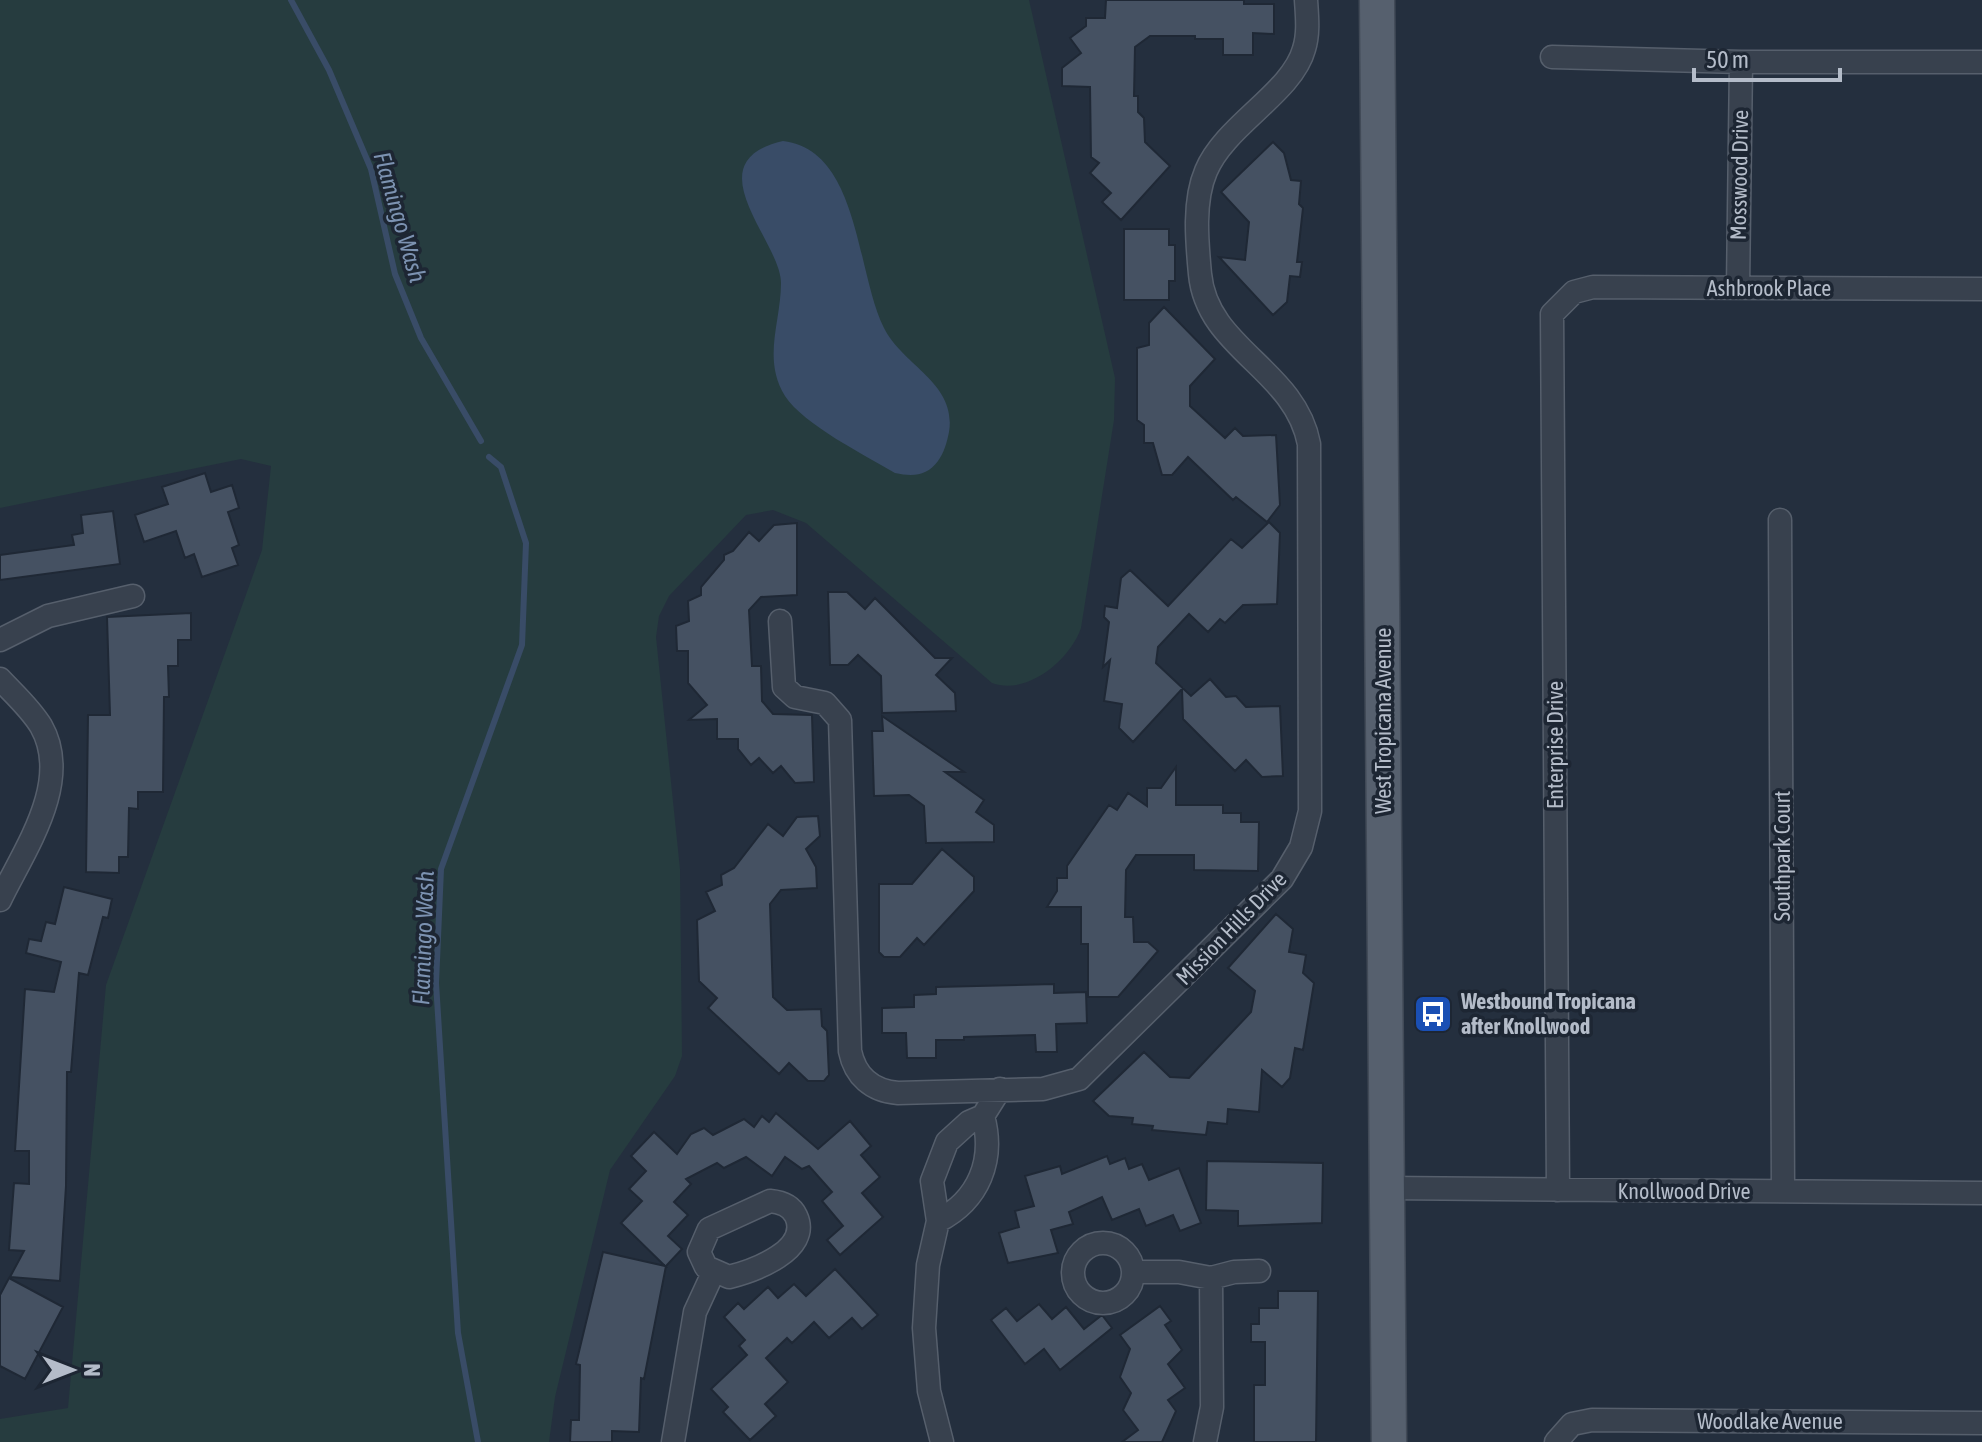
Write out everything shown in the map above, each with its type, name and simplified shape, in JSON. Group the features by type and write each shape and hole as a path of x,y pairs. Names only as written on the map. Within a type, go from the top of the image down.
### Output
{"main road":[{"name":"West Tropicana Avenue","path":"1377,0 1389,1442"}],"street":[{"name":"Mission Hills Drive","path":"780,621 784,687 795,697 818,700 831,707 841,728 850,1051 856,1069 868,1083 887,1092 1054,1088 1090,1071 1282,879 1305,835 1310,811 1309,444 1303,420 1289,394 1226,333 1213,314 1200,275 1198,211 1202,184 1212,160 1300,61 1306,37 1306,0"},
{"path":"1552,57 1741,62 1982,62"},
{"name":"Mosswood Drive","path":"1738,287 1741,62"},
{"name":"Ashbrook Place","path":"1560,303 1574,292 1593,287 1982,289"},
{"name":"Enterprise Drive","path":"1558,1190 1552,314 1560,303"},
{"name":"Southpark Court","path":"1780,520 1783,1191"},
{"path":"0,640 48,616 133,596"},
{"path":"0,679 41,727 48,740 52,769 39,818 0,900"},
{"path":"942,1442 929,1391 924,1328 928,1265 938,1221 932,1181 939,1155 957,1131 983,1116 1000,1089"},
{"path":"938,1221 962,1205 979,1183 987,1156 983,1116"},
{"name":"Knollwood Drive","path":"1387,1188 1982,1193"},
{"path":"1133,1272 1179,1272 1211,1278 1259,1271"},
{"path":"673,1442 695,1312 713,1273"},
{"path":"1205,1442 1212,1407 1211,1278"},
{"name":"Woodlake Avenue","path":"1559,1438 1572,1424 1592,1420 1982,1423"}],"green space":[{"path":"0,0 1029,0 1115,378 1114,420 1081,628 1067,652 1046,672 1019,684 1005,686 992,683 806,523 773,510 746,515 669,596 659,616 656,637 680,869 682,1056 675,1076 610,1170 555,1397 549,1442 0,1442 0,1419 68,1408 106,985 262,550 271,466 241,459 0,508"}],"water":[{"path":"783,141 808,149 827,166 852,217 884,328 945,400 949,415 946,443 938,461 924,472 914,475 895,473 836,439 794,407 778,382 774,340 781,283 777,266 742,184 744,166 757,151"}],"building":[{"path":"1106,0 1244,0 1244,4 1274,4 1274,34 1253,33 1253,55 1223,55 1223,39 1195,39 1195,36 1150,36 1135,47 1134,96 1138,96 1138,112 1144,118 1145,142 1170,166 1121,220 1102,202 1111,193 1090,173 1099,163 1091,157 1090,87 1062,86 1062,68 1081,53 1070,38 1086,26 1086,18 1105,18"},
{"path":"1273,142 1284,153 1291,180 1301,181 1299,204 1303,208 1297,262 1302,262 1300,277 1290,276 1287,302 1273,315 1219,257 1245,260 1249,222 1221,192"},
{"path":"1124,229 1169,229 1169,245 1175,245 1175,281 1169,281 1169,300 1124,300"},
{"path":"1164,307 1215,359 1190,386 1190,406 1225,438 1235,428 1243,436 1276,435 1280,505 1267,522 1236,497 1233,500 1188,457 1172,475 1162,475 1153,443 1144,443 1144,425 1137,420 1137,348 1149,345 1149,323"},
{"path":"205,473 211,492 232,485 239,508 228,512 239,545 232,548 238,565 202,577 194,554 185,558 176,531 144,542 135,515 168,504 162,487"},
{"path":"113,511 120,564 0,580 0,555 74,545 72,535 83,533 81,515"},
{"path":"1269,522 1280,533 1277,604 1243,605 1225,623 1220,619 1208,632 1189,614 1158,647 1156,663 1191,696 1210,679 1226,697 1236,696 1246,707 1280,706 1283,776 1262,777 1246,760 1235,771 1183,719 1182,689 1133,742 1119,728 1122,704 1104,701 1110,660 1103,667 1109,622 1104,617 1105,606 1117,608 1121,578 1130,570 1168,606 1231,539 1242,548"},
{"path":"797,523 797,595 761,597 749,610 752,666 761,666 762,701 773,714 812,715 814,782 795,783 781,766 773,773 759,758 751,765 738,749 738,739 717,739 717,719 689,720 707,705 688,683 688,651 677,651 676,626 689,621 688,601 701,595 701,587 724,560 724,555 733,551 749,532 759,541 774,525"},
{"path":"828,592 847,592 865,609 875,598 935,658 952,658 936,675 955,693 956,711 882,713 881,676 858,655 848,665 830,665"},
{"path":"191,613 191,640 178,640 178,666 168,666 169,697 164,697 163,792 138,792 138,809 129,808 128,857 119,857 119,873 86,872 88,715 110,715 107,617"},
{"path":"882,716 964,772 945,772 984,800 976,812 994,825 994,842 926,843 924,806 909,795 874,796 872,731 883,731"},
{"path":"1176,767 1176,805 1223,805 1223,813 1241,813 1241,822 1259,822 1258,871 1194,870 1194,855 1136,855 1126,870 1125,917 1133,917 1134,942 1148,942 1158,951 1118,997 1088,997 1088,944 1081,944 1081,907 1047,907 1057,891 1057,878 1067,878 1067,866 1109,805 1117,810 1128,793 1147,806 1147,788 1161,788"},
{"path":"818,816 820,836 806,849 816,867 817,888 781,890 770,904 773,997 787,1010 821,1009 822,1026 827,1031 829,1075 824,1081 808,1081 789,1063 779,1074 708,1008 717,998 699,981 697,920 715,911 706,892 722,885 721,875 734,868 768,824 783,836 797,817"},
{"path":"942,849 974,877 974,891 924,945 917,938 900,957 884,957 879,952 879,884 912,884"},
{"path":"64,887 112,899 108,918 103,917 88,975 79,973 71,1072 67,1072 66,1186 60,1281 10,1277 24,1251 9,1250 14,1183 29,1184 29,1151 15,1151 25,989 54,992 61,962 26,953 29,939 41,941 46,922 55,924"},
{"path":"1276,914 1293,929 1289,952 1306,955 1303,973 1314,983 1303,1050 1295,1048 1290,1078 1282,1087 1262,1070 1259,1112 1228,1109 1227,1124 1208,1122 1206,1135 1152,1130 1153,1126 1132,1124 1133,1118 1109,1116 1093,1101 1144,1052 1170,1077 1189,1078 1251,1012 1255,991 1228,968"},
{"path":"1054,984 1054,993 1086,992 1087,1023 1056,1024 1057,1052 1036,1052 1035,1035 964,1037 964,1040 936,1040 936,1058 907,1058 906,1033 882,1033 882,1008 914,1007 914,995 936,994 936,987"},
{"path":"776,1113 818,1149 850,1121 871,1146 861,1155 880,1177 862,1193 883,1217 840,1255 827,1240 843,1226 822,1201 832,1192 809,1166 802,1169 785,1157 772,1176 746,1157 724,1168 717,1163 686,1179 691,1184 674,1202 688,1215 668,1236 682,1249 666,1266 644,1379 641,1378 639,1432 612,1431 612,1442 570,1442 571,1420 579,1420 580,1365 576,1364 603,1252 665,1266 621,1223 642,1201 629,1189 646,1171 631,1156 654,1132 677,1154 691,1134 704,1128 713,1135 744,1119 754,1127 762,1116 769,1122"},
{"path":"1107,1156 1110,1164 1125,1158 1129,1169 1142,1164 1149,1180 1179,1168 1201,1223 1180,1231 1173,1215 1146,1226 1139,1209 1112,1220 1102,1197 1069,1212 1073,1224 1051,1230 1058,1253 1008,1263 999,1233 1019,1227 1015,1211 1034,1206 1025,1176 1060,1166 1062,1174"},
{"path":"1207,1161 1323,1163 1322,1223 1238,1226 1238,1211 1206,1210"},
{"path":"835,1269 878,1315 862,1329 852,1318 829,1338 814,1322 792,1343 787,1338 766,1358 788,1382 765,1404 776,1416 750,1440 723,1412 728,1407 711,1389 747,1355 739,1346 745,1340 724,1317 738,1303 744,1309 768,1287 778,1298 794,1284 806,1296"},
{"path":"9,1278 63,1307 25,1379 0,1366 0,1295"},
{"path":"1278,1291 1318,1291 1316,1442 1254,1442 1254,1385 1265,1385 1265,1342 1251,1342 1251,1324 1259,1324 1259,1308 1278,1308"},
{"path":"1039,1304 1052,1319 1066,1307 1084,1329 1102,1315 1112,1328 1060,1370 1044,1349 1025,1364 991,1320 1006,1308 1017,1321"},
{"path":"1160,1306 1171,1321 1165,1325 1182,1350 1168,1364 1185,1388 1168,1400 1176,1411 1162,1442 1122,1442 1138,1430 1123,1410 1131,1393 1120,1377 1130,1349 1120,1335"}],"waterway":[{"name":"Flamingo Wash","path":"291,0 329,70 371,169 395,274 421,338 481,441"},
{"name":"Flamingo Wash","path":"478,1442 458,1333 436,983 441,869 522,645 526,543 501,467 489,457"}],"place":[{"name":"Westbound Tropicana after Knollwood","path":"1433,1014"}]}
